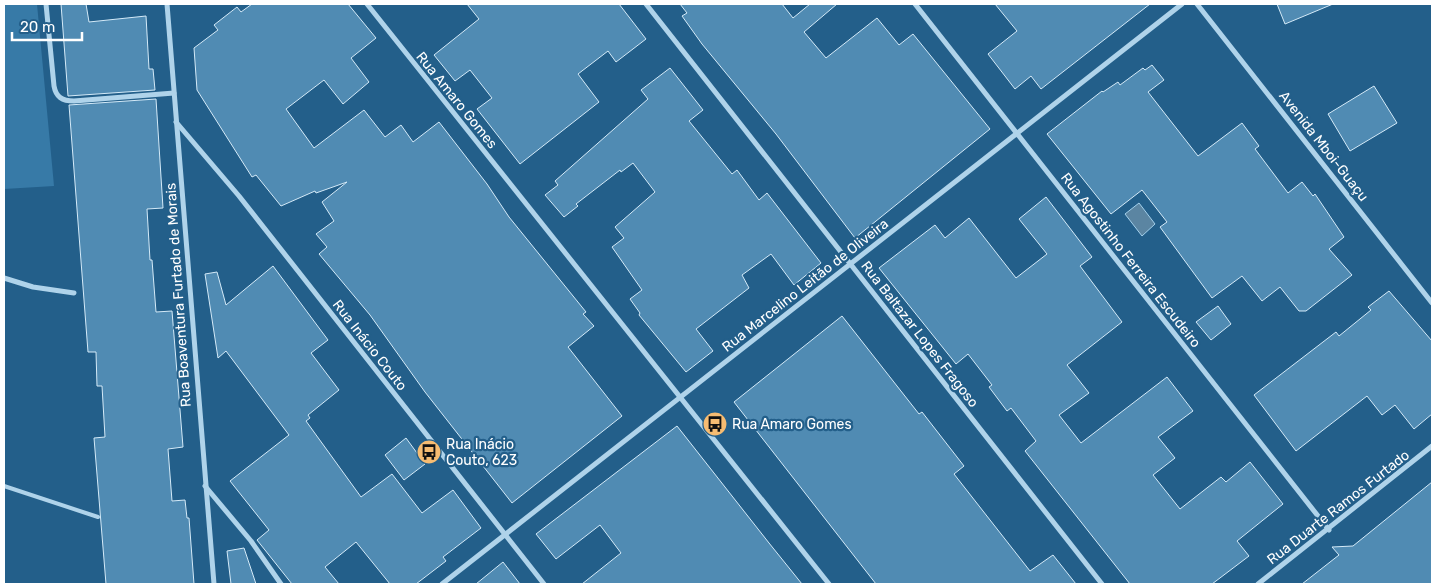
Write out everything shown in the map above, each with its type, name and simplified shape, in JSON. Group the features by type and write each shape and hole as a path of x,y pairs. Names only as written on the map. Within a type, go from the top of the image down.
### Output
{"street":[{"path":"46,4 54,86 56,94 60,98 74,101 174,93"},
{"name":"Rua Boaventura Furtado de Morais","path":"167,4 204,485 214,584"},
{"name":"Rua Amaro Gomes","path":"367,4 829,584"},
{"name":"Rua Baltazar Lopes Fragoso","path":"646,4 1102,584"},
{"name":"Rua Agostinho Ferreira Escudeiro","path":"915,4 1329,530"},
{"name":"Rua Marcelino Leitão de Oliveira","path":"442,584 1182,4"},
{"name":"Avenida Mboi-Guaçu","path":"1197,4 1432,303"},
{"name":"Rua Inácio Couto","path":"176,122 239,196 544,584"},
{"path":"4,278 33,287 74,294"},
{"name":"Rua Duarte Ramos Furtado","path":"1258,584 1329,530 1432,446"},
{"path":"204,485 251,541 281,584"}],"lane":[{"path":"4,486 98,517"}],"shaded area":[{"path":"4,4 37,4 54,186 4,189"},
{"path":"1139,203 1155,224 1142,236 1125,214"}],"building":[{"path":"61,4 86,4 89,22 146,16 149,69 153,69 155,90 68,96"},
{"path":"252,4 348,4 376,38 351,58 369,82 343,104 324,80 286,109 314,148 364,110 385,137 401,125 413,142 439,122 487,184 509,217 586,312 583,314 594,326 568,347 622,416 512,503 425,392 370,315 319,254 327,247 316,234 334,221 322,202 347,182 316,193 315,191 281,206 256,175 252,177 197,90 194,48 218,30 214,25 237,7 241,12"},
{"path":"467,4 619,4 646,39 616,62 608,51 578,74 599,102 520,164 477,109 492,98 470,70 455,81 434,55 479,19"},
{"path":"680,4 782,4 793,18 810,4 837,4 804,32 826,58 877,18 899,45 913,34 990,129 855,238 776,134 702,44 682,16 687,13"},
{"path":"995,4 1150,4 1041,89 1031,76 1015,89 988,54 1017,31"},
{"path":"1277,4 1333,4 1285,24"},
{"path":"1152,65 1164,80 1148,92 1198,156 1242,123 1259,146 1255,149 1288,193 1302,182 1313,196 1315,194 1344,237 1329,249 1352,275 1306,311 1299,311 1280,287 1262,301 1242,276 1212,298 1160,227 1167,222 1142,190 1111,214 1047,134 1102,91 1118,82 1120,85 1143,68 1145,70"},
{"path":"670,68 703,110 689,121 732,174 737,170 759,200 767,193 821,263 794,285 771,254 742,275 749,288 696,329 713,351 686,372 639,315 640,313 630,299 642,290 612,247 624,238 615,227 655,192 633,163 621,172 620,170 576,204 578,206 564,217 545,195 558,185 555,181 648,99 641,90"},
{"path":"1374,86 1397,123 1350,151 1328,114"},
{"path":"156,99 163,208 147,209 150,260 152,260 156,312 172,311 183,447 168,449 172,501 185,500 187,518 189,518 194,584 106,584 94,438 105,437 102,386 97,386 96,352 88,352 69,105"},
{"path":"1046,197 1092,257 1080,266 1122,322 1067,365 1089,393 1059,415 1081,443 1167,377 1193,411 1158,437 1175,458 1153,475 1180,509 1221,477 1226,482 1250,462 1283,504 1237,541 1249,556 1212,584 1130,584 1025,451 1036,441 1011,408 1007,411 989,387 992,385 968,354 956,364 879,268 935,225 945,238 969,218 1016,278 1047,254 1019,219"},
{"path":"273,266 328,340 311,353 339,390 308,415 310,418 306,421 361,497 392,474 422,513 453,490 481,528 443,557 446,561 416,584 390,584 356,542 325,567 339,584 292,584 257,540 269,530 230,481 289,435 226,351 218,358 205,274 217,272 226,305"},
{"path":"1389,291 1432,341 1432,414 1414,429 1395,405 1382,415 1367,396 1296,451 1254,395 1336,332 1339,336 1371,310 1368,307"},
{"path":"1218,306 1231,324 1211,340 1196,322"},
{"path":"842,316 919,414 922,412 964,466 954,474 1030,571 1053,555 1076,584 876,584 734,402"},
{"path":"677,426 802,584 582,584 621,553 600,525 556,559 536,534"},
{"path":"406,438 425,464 404,480 385,455"},
{"path":"1432,482 1432,584 1302,584 1339,555 1332,547 1353,546"},
{"path":"244,548 256,584 231,584 227,551"},
{"path":"503,562 520,584 476,584"}],"place":[{"name":"Rua Amaro Gomes","path":"715,424"},
{"name":"Rua Inácio Couto, 623","path":"429,452"}]}
